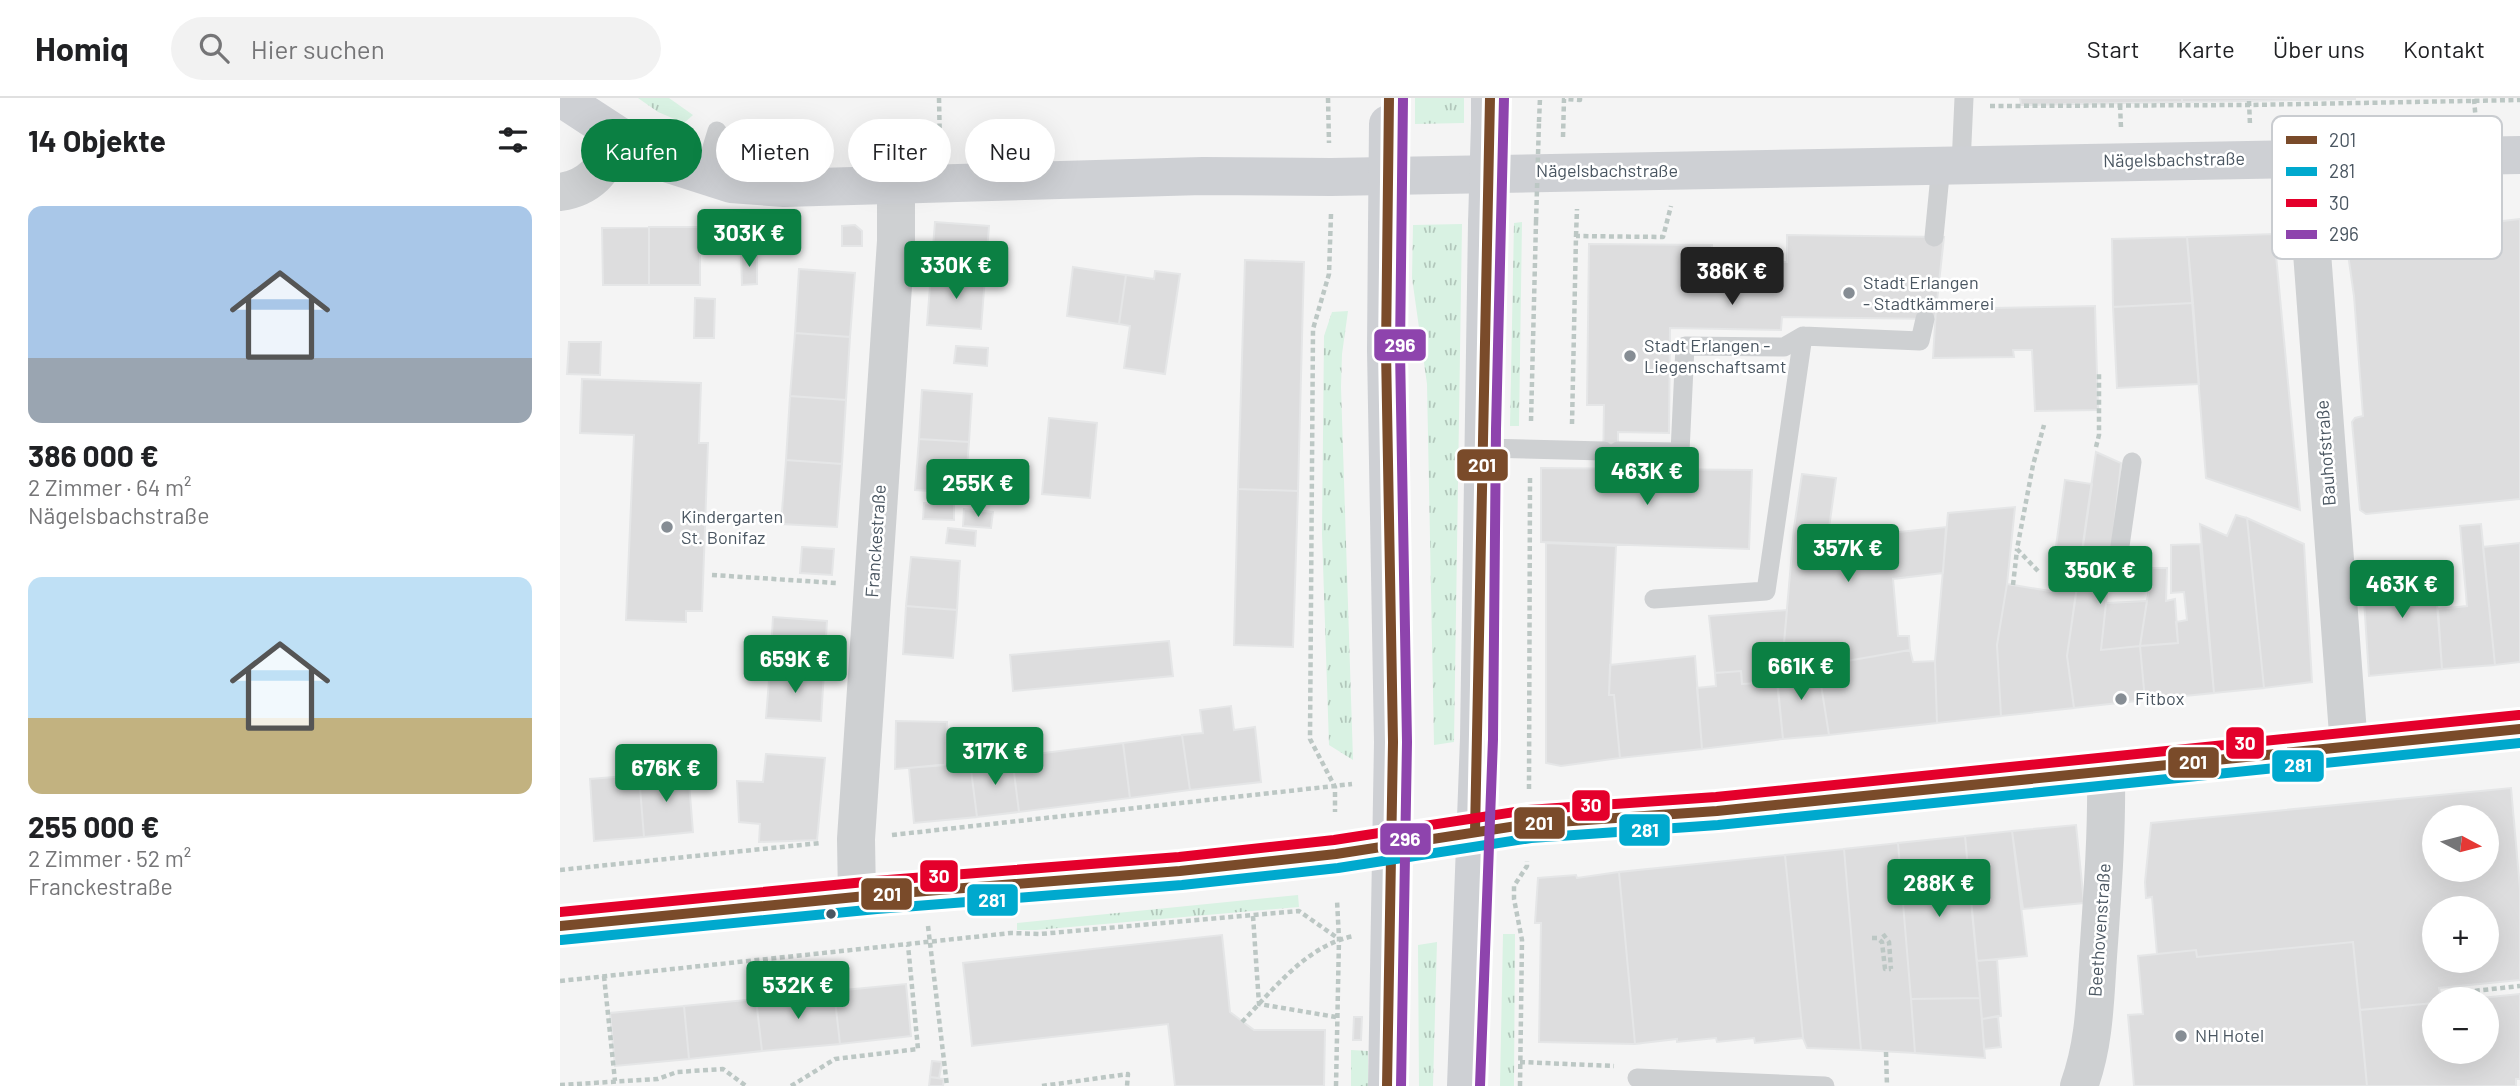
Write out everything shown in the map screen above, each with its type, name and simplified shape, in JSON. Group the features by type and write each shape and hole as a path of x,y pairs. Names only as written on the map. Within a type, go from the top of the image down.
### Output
{"street":[{"name":"Nägelsbachstraße","path":"561,98 594,119"},
{"path":"1466,1086 1475,832 1490,110"},
{"path":"1387,1086 1393,742 1386,350 1388,111"},
{"name":"Nägelsbachstraße","path":"2502,155 2520,155"},
{"name":"Nägelsbachstraße","path":"703,177 760,187 896,186 1203,176 1331,177 2272,160"},
{"path":"560,192 573,190 586,182"},
{"name":"Franckestraße","path":"857,897 856,839 896,241 896,186"},
{"name":"Bauhofstraße","path":"2312,259 2349,747"},
{"path":"560,926 924,891 1180,871 1336,854 1529,824 1717,811 2520,729"},
{"name":"Beethovenstraße","path":"2079,1086 2087,1064 2093,1029 2107,820 2106,772"}],"lane":[{"path":"1934,237 1964,102"},
{"path":"703,177 716,134"},
{"path":"1482,448 1680,452 1685,346 1784,347 1803,336 1920,341 1925,319"},
{"path":"1654,599 1766,591 1803,336"},
{"path":"2119,553 2132,462"},
{"path":"1637,1078 1825,1086"}],"path":[{"path":"939,98 940,185"},
{"path":"1529,824 1530,449 1540,98"},
{"path":"1564,129 1564,99 1580,98"},
{"path":"1964,102 2120,105 2520,100"},
{"path":"2249,103 2250,130"},
{"path":"2120,105 2121,132"},
{"path":"1576,236 1663,237 1680,170"},
{"path":"1331,215 1328,274 1313,329 1311,739 1335,787 1335,812"},
{"path":"1572,450 1577,216"},
{"path":"2096,447 2099,435 2099,374"},
{"path":"2013,585 2033,465 2044,425"},
{"path":"2017,549 2038,571"},
{"path":"712,575 847,583"},
{"path":"1520,754 1529,753"},
{"path":"560,870 1352,784"},
{"path":"924,891 947,1086"},
{"path":"1514,899 1522,940 1520,1086"},
{"path":"1336,1086 1339,939 1337,901"},
{"path":"560,981 1011,933 1040,934 1299,911 1339,939"},
{"path":"1253,916 1259,1004"},
{"path":"1872,939 1877,938 1882,942 1885,969 1891,969 1889,942 1883,934"},
{"path":"1242,1022 1297,964 1339,939"},
{"path":"791,1086 835,1059 918,1049 908,945"},
{"path":"604,976 615,1082"},
{"path":"2499,989 2520,986"},
{"path":"1259,1004 1336,1017"},
{"path":"1886,1052 1888,1086"},
{"path":"1520,1062 1613,1066 1637,1078"},
{"path":"560,1085 658,1079 677,1072 723,1069 746,1086"},
{"path":"1042,1086 1129,1074 1127,1086"},
{"path":"658,1079 658,1086"}],"green space":[{"path":"638,98 669,98 693,115 688,119 675,119 658,112"},
{"path":"1415,98 1464,98 1464,123 1415,124"},
{"path":"1522,222 1519,426 1510,426 1514,223"},
{"path":"1462,224 1454,742 1434,745 1427,384 1412,278 1413,225"},
{"path":"1348,311 1341,387 1353,760 1329,745 1322,534 1324,336 1332,312"},
{"path":"1298,895 1299,907 1017,930 1017,923"},
{"path":"1503,934 1515,934 1514,1086 1500,1086"},
{"path":"1437,942 1433,1086 1419,1086 1418,945"},
{"path":"1351,1050 1368,1051 1368,1086 1351,1086"}],"building":[{"path":"2020,98 2182,98 2182,102 2021,105"},
{"path":"2182,98 2355,98 2355,99 2182,102"},
{"path":"2520,219 2520,499 2366,514 2360,510 2352,422 2363,416 2349,259 2502,259 2502,221"},
{"path":"935,222 989,226 985,277 931,273"},
{"path":"855,225 862,231 862,246 842,246 842,226"},
{"path":"649,227 700,227 700,285 649,285"},
{"path":"649,227 649,285 603,285 602,228"},
{"path":"2272,234 2272,259 2276,259 2300,510 2206,478 2187,237"},
{"path":"1787,235 1944,237 1935,319 1782,317 1781,330 1670,328 1669,433 1618,432 1618,469 1603,469 1604,405 1587,405 1589,244 1712,245 1712,261 1787,262"},
{"path":"2187,237 2193,303 2113,307 2112,239"},
{"path":"741,254 757,254 757,284 742,285"},
{"path":"1245,260 1304,262 1298,491 1238,489"},
{"path":"1073,267 1126,275 1119,324 1067,316"},
{"path":"799,269 855,273 850,337 795,333"},
{"path":"1155,271 1180,274 1165,374 1124,368 1130,326 1119,324 1126,275 1154,279"},
{"path":"931,273 985,277 981,329 927,325"},
{"path":"695,298 715,299 714,338 694,338"},
{"path":"2193,303 2199,384 2117,388 2113,307"},
{"path":"2095,306 2098,410 2035,411 2032,350 2013,350 2014,357 1933,358 1936,309"},
{"path":"795,333 850,337 846,400 790,396"},
{"path":"569,342 601,342 600,375 567,374"},
{"path":"956,346 988,348 987,366 954,363"},
{"name":"Kindergarten St. Bonifaz","path":"582,379 701,383 699,443 708,443 702,611 686,611 686,622 626,620 634,435 580,433"},
{"path":"922,390 972,394 969,442 919,439"},
{"path":"790,396 846,400 842,464 786,460"},
{"path":"1049,418 1097,423 1090,498 1042,494"},
{"path":"919,439 969,442 965,493 915,490"},
{"path":"2096,452 2121,463 2101,650 2140,646 2145,700 2074,708 2067,656"},
{"path":"786,460 842,464 837,527 781,524"},
{"path":"1541,468 1752,470 1749,549 1541,542"},
{"path":"1802,474 1836,478 1828,535 1842,538 1946,527 1943,573 1893,579 1898,636 1909,636 1910,650 1818,666 1782,666 1794,528"},
{"path":"2065,480 2092,484 2067,656 2074,708 2001,716 1997,645 2007,584 2050,591"},
{"path":"1238,489 1298,491 1293,647 1234,645"},
{"path":"924,503 954,504 954,520 923,519"},
{"path":"2015,507 1997,645 2001,716 1937,723 1935,661 1948,513"},
{"path":"964,509 993,512 991,528 963,526"},
{"path":"2236,515 2247,518 2264,688 2214,693 2200,524 2227,536"},
{"path":"2247,518 2304,544 2312,682 2264,688"},
{"path":"2481,524 2495,665 2442,669 2438,609 2467,606 2460,526"},
{"path":"948,528 976,531 975,546 946,543"},
{"path":"1546,543 1616,546 1609,695 1614,695 1620,758 1561,766 1546,763"},
{"path":"2520,543 2520,662 2495,665 2483,547"},
{"path":"2200,544 2214,693 2145,700 2140,646 2178,643 2176,622 2187,620 2184,592 2171,593 2171,545"},
{"path":"802,547 834,549 832,575 800,573"},
{"path":"911,557 960,561 957,610 906,606"},
{"path":"2434,565 2442,669 2369,676 2362,570"},
{"path":"2152,568 2167,568 2166,601 2175,599 2178,643 2140,646"},
{"path":"2147,601 2140,646 2101,650 2106,603"},
{"path":"906,606 957,610 953,658 903,654"},
{"path":"1787,610 1782,666 1776,667 1777,682 1742,684 1741,671 1715,673 1709,616"},
{"path":"773,617 827,621 824,671 770,668"},
{"path":"1169,641 1173,676 1013,691 1010,655"},
{"path":"1910,650 1913,662 1935,661 1937,723 1829,735 1818,666"},
{"path":"1695,656 1702,749 1620,758 1614,695 1609,695 1610,665"},
{"path":"1818,666 1829,735 1783,739 1776,667"},
{"path":"770,668 824,671 821,721 766,718"},
{"path":"1741,671 1742,684 1777,682 1783,739 1702,749 1697,688 1716,686 1715,673"},
{"path":"1231,706 1234,730 1255,727 1261,782 1190,790 1182,735 1203,733 1200,710"},
{"path":"896,721 947,722 945,765 895,769"},
{"path":"1182,735 1190,790 1130,798 1123,743"},
{"path":"1123,743 1130,798 1019,812 1012,757"},
{"path":"766,754 825,758 817,840 759,842 760,824 739,822 737,781 763,782"},
{"path":"1012,757 1019,812 977,817 970,762"},
{"path":"970,762 977,817 914,823 909,768"},
{"path":"688,771 693,832 644,837 639,775"},
{"path":"639,775 644,837 594,841 590,779"},
{"path":"2511,788 2520,889 2520,980 2422,987 2422,1004 2360,1010 2353,942 2197,957 2196,950 2157,954 2152,897 2146,898 2151,823"},
{"path":"2076,825 2084,903 2023,909 2012,831"},
{"path":"2012,831 2027,956 1977,961 1965,836"},
{"path":"1965,836 1980,998 1911,999 1898,843"},
{"path":"1898,843 1915,1053 1861,1050 1844,849"},
{"path":"1844,849 1861,1050 1807,1048 1803,1038 1785,855"},
{"path":"1785,855 1803,1038 1755,1043 1754,1038 1717,1042 1716,1038 1677,1042 1677,1039 1635,1044 1619,872"},
{"path":"1619,872 1635,1044 1539,1042 1541,923 1535,923 1538,878 1576,875 1577,878"},
{"path":"1222,935 1230,1012 1254,1030 1325,1030 1324,1086 1175,1086 1168,1024 972,1046 963,963"},
{"path":"2353,942 2367,1086 2134,1086 2128,1015 2143,1014 2138,956 2196,950 2197,957"},
{"path":"1997,959 2001,1016 1982,1019 1977,961"},
{"path":"906,984 911,1036 840,1044 834,991"},
{"path":"834,991 840,1044 762,1051 756,999"},
{"path":"2520,994 2520,1079 2516,1079 2516,1086 2367,1086 2360,1010 2422,1004 2422,1064 2499,1064 2499,996"},
{"path":"1980,998 1985,1058 1915,1053 1911,999"},
{"path":"756,999 762,1051 689,1059 684,1006"},
{"path":"684,1006 689,1059 615,1066 610,1013"},
{"path":"1998,1016 2001,1047 1984,1049 1982,1019"},
{"path":"1354,1017 1362,1017 1361,1040 1353,1040"},
{"path":"932,1061 942,1062 939,1078 930,1077"},
{"path":"930,1077 944,1079 943,1086 929,1086"}],"transit line":[{"name":"201","path":"1387,1086 1393,742 1386,350 1389,98"},
{"name":"296","path":"1401,1086 1407,742 1400,350 1403,98"},
{"name":"201","path":"1475,832 1490,98"},
{"name":"296","path":"1480,1086 1493,739 1496,429 1504,98"},
{"name":"30","path":"560,912 875,881 1179,857 1334,840 1528,810 1716,797 2519,715"},
{"name":"201","path":"560,926 876,895 1180,871 1336,854 1529,824 1717,811 2520,729"},
{"name":"281","path":"561,940 877,909 1182,885 1338,868 1531,838 1718,825 2520,743"}],"place":[{"name":"Stadt Erlangen - Stadtkämmerei","path":"1849,293"},
{"name":"Stadt Erlangen - Liegenschaftsamt","path":"1630,356"},
{"name":"Kindergarten St. Bonifaz","path":"667,527"},
{"name":"Fitbox","path":"2121,699"},
{"name":"NH Hotel","path":"2181,1036"}]}
